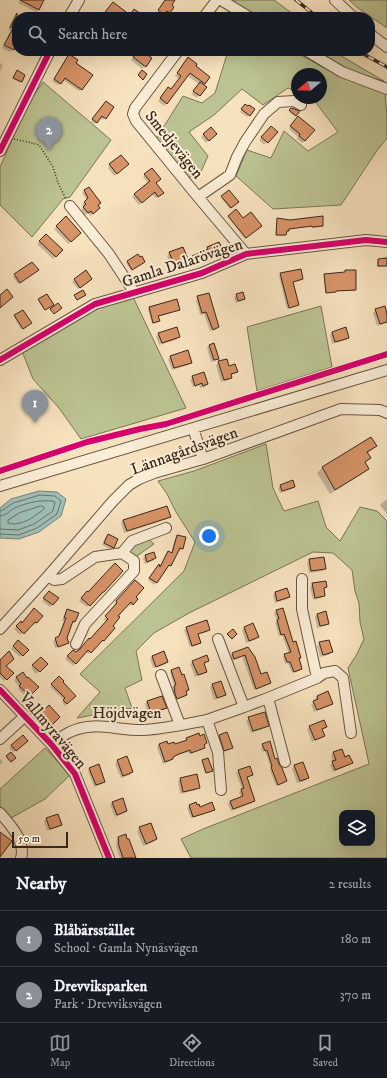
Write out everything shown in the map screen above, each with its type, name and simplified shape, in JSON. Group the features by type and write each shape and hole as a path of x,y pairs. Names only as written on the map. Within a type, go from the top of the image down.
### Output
{"street":[{"path":"72,12 79,0"},
{"path":"208,12 217,0"},
{"path":"221,0 241,12"},
{"path":"335,0 347,12"},
{"path":"375,38 387,47"},
{"path":"0,151 47,56"},
{"name":"Smedjevägen","path":"174,56 132,114 198,197 246,254"},
{"path":"315,56 342,72 387,89"},
{"name":"Smedjevägen","path":"198,197 230,175 245,142 264,114 278,102 294,101 301,105"},
{"path":"70,206 109,254 134,292"},
{"name":"Gamla Dalarövägen","path":"0,360 94,304 202,273 246,254 366,240 387,242"},
{"path":"0,486 387,370"},
{"name":"Lännagårdsvägen","path":"0,629 113,501 129,485 138,479 203,459 341,409 380,410 387,413"},
{"path":"193,428 203,459"},
{"path":"122,553 132,541 166,528"},
{"path":"49,575 54,580 62,578 95,557 122,553 134,560 134,571 85,624 76,644"},
{"path":"302,579 302,609 317,678"},
{"path":"218,639 244,707"},
{"name":"Höjdvägen","path":"52,745 69,732 85,727 97,726 142,730 207,720 268,698 334,670 343,678 351,733"},
{"path":"161,675 180,725"},
{"name":"Vallmyravägen","path":"0,690 52,745 75,774 109,858"},
{"path":"268,698 285,762"},
{"path":"0,739 25,716"},
{"path":"207,720 218,752 221,790"},
{"path":"0,813 19,836 22,854 21,858"}],"path":[{"path":"6,138 39,145 52,167 58,183 70,206"}],"green space":[{"path":"231,0 274,0 290,12 251,12"},
{"path":"349,0 387,0 387,28 375,20 375,12 364,12"},
{"path":"226,56 303,56 324,68 291,68 291,89 288,88 263,105 242,89 214,115 189,132 208,156 200,174 187,178 156,139 183,96 202,103 215,93"},
{"path":"325,56 342,56 384,81 366,76 340,65"},
{"path":"327,69 385,93 387,138 341,205 273,209 236,176 247,150 271,158 284,131 308,151 338,132 317,104 327,104"},
{"path":"43,82 111,140 70,197 63,199 32,237 0,205 0,167 28,104"},
{"path":"133,297 186,408 81,439 59,408 33,379 22,351 96,308"},
{"path":"321,306 332,367 257,391 247,327"},
{"path":"266,444 273,488 284,511 318,501 326,527 340,541 360,507 377,511 387,521 387,858 191,858 181,839 369,764 348,668 364,639 360,622 359,603 355,591 352,570 333,553 313,552 189,613 154,633 136,651 142,680 125,688 132,708 77,718 100,692 80,674 184,571 195,542 158,481 194,471"},
{"path":"147,538 154,544 134,558 126,552 133,543"},
{"path":"45,748 70,775 45,799 11,818 0,806 0,789"}],"water":[{"path":"39,491 57,492 66,499 61,516 39,532 19,539 0,538 0,508 11,499"}],"building":[{"path":"20,0 44,0 39,10"},
{"path":"165,0 175,0 172,5 174,7 171,12 160,12 158,10"},
{"path":"113,2 126,12 105,12"},
{"path":"12,30 12,49 4,45"},
{"path":"68,56 72,56 78,60 76,63 93,75 82,90 65,78 61,84 54,79"},
{"path":"149,56 152,58 146,67 133,57"},
{"path":"188,57 197,64 196,66 210,77 205,84 190,73 167,104 160,98 168,87 171,89 181,76 177,73"},
{"path":"17,70 25,75 22,82 13,78"},
{"path":"142,70 147,74 143,80 138,75"},
{"path":"200,82 207,87 200,96 193,91"},
{"path":"106,101 114,107 106,119 102,116 97,123 92,119"},
{"path":"245,104 255,109 250,116 241,109"},
{"path":"291,108 300,111 296,116 289,110"},
{"path":"298,116 315,130 305,141 299,136 300,134 290,126"},
{"path":"271,126 278,132 268,143 261,137"},
{"path":"211,127 217,134 209,141 203,134"},
{"path":"121,155 129,164 117,174 109,164"},
{"path":"152,168 161,179 156,183 164,193 158,197 155,192 142,203 134,194 150,181 144,174"},
{"path":"89,187 101,203 98,205 100,208 93,214 91,211 88,213 83,207 86,204 84,202 88,198 84,190"},
{"path":"229,190 239,202 231,208 221,196"},
{"path":"236,209 243,218 251,212 262,226 246,238 228,216"},
{"path":"66,216 81,233 71,242 56,226"},
{"path":"323,216 323,226 289,229 286,235 276,235 277,218 290,220"},
{"path":"46,234 63,250 56,257 39,241"},
{"path":"219,242 223,251 200,260 201,261 195,264 192,256"},
{"path":"183,247 188,259 177,264 176,261 173,262 169,252"},
{"path":"138,254 140,257 142,256 145,262 132,270 127,261"},
{"path":"387,258 387,266 378,266 378,259"},
{"path":"32,262 39,270 20,283 14,274"},
{"path":"301,269 303,279 293,282 299,305 289,308 280,273"},
{"path":"86,270 92,279 80,288 74,279"},
{"path":"345,270 356,270 356,290 326,293 324,274 345,272"},
{"path":"7,289 13,297 0,308 0,295"},
{"path":"83,290 86,295 77,300 74,295"},
{"path":"243,292 245,299 238,301 236,294"},
{"path":"209,293 219,327 213,330 206,312 202,313 197,296"},
{"path":"47,294 54,305 45,310 38,299"},
{"path":"177,299 180,310 158,316 160,321 153,323 149,307"},
{"path":"58,303 62,308 54,314 50,309"},
{"path":"385,306 387,322 380,324 375,309"},
{"path":"23,310 32,323 23,329 14,315"},
{"path":"177,327 180,337 162,343 158,333"},
{"path":"346,327 349,338 335,342 332,332"},
{"path":"214,343 219,359 214,360 209,345"},
{"path":"188,350 192,363 174,368 170,356"},
{"path":"227,359 229,366 235,364 238,372 231,374 232,378 224,380 218,361"},
{"path":"204,372 208,384 203,386 202,383 195,386 192,376"},
{"path":"371,437 377,446 367,452 371,458 365,462 369,469 335,490 322,467"},
{"path":"293,480 295,487 282,491 280,485"},
{"path":"167,506 171,517 127,531 123,520"},
{"path":"108,534 118,539 114,548 104,543"},
{"path":"177,535 186,537 183,549 180,548 171,566 169,565 157,583 149,578 159,564 160,567 168,551 172,553"},
{"path":"154,552 156,558 147,562 145,555"},
{"path":"324,557 326,569 311,571 309,559"},
{"path":"115,563 123,571 90,606 81,598"},
{"path":"135,580 144,588 136,597 138,599 133,605 131,602 118,616 120,617 113,626 115,628 104,641 103,640 91,653 88,650 76,664 67,656 73,650 76,652 80,649 108,619 105,616"},
{"path":"326,581 327,587 324,588 325,596 315,598 312,583"},
{"path":"287,588 290,597 277,601 275,592"},
{"path":"49,591 59,598 53,605 43,598"},
{"path":"34,608 43,616 24,634 16,626 21,621 22,623"},
{"path":"283,608 293,642 296,641 301,658 299,658 302,669 294,672 290,662 287,662 284,654 291,652 284,634 281,635 277,620 279,619 276,610"},
{"path":"67,609 79,613 75,622 73,621 67,638 69,643 58,647 55,638 59,636 66,618 64,618"},
{"path":"326,611 329,624 320,626 317,614"},
{"path":"207,620 210,630 198,634 201,643 192,646 186,627"},
{"path":"253,623 259,637 249,641 244,627"},
{"path":"233,629 237,634 232,639 227,634"},
{"path":"18,640 29,650 23,656 13,646"},
{"path":"329,640 333,652 323,655 319,642"},
{"path":"248,647 255,657 261,674 267,672 271,683 256,689 245,655 234,659 232,653"},
{"path":"9,651 14,659 6,666 14,673 7,680 0,673 0,660"},
{"path":"164,651 168,662 156,667 152,656"},
{"path":"207,655 209,661 204,663 207,672 198,675 192,661"},
{"path":"41,657 48,664 40,672 32,665"},
{"path":"179,667 182,675 184,674 189,690 186,691 187,695 177,699 174,691 174,686 176,685 171,670"},
{"path":"23,672 27,678 28,677 39,687 30,696 19,686 21,684 16,677"},
{"path":"59,676 76,696 67,704 63,700 65,698 51,684"},
{"path":"221,681 226,695 217,698 212,684"},
{"path":"328,691 333,704 317,710 313,701 318,699 317,696"},
{"path":"162,696 167,708 151,713 147,701"},
{"path":"49,705 60,717 52,725 41,713"},
{"path":"265,712 269,726 253,731 248,717"},
{"path":"324,720 327,727 322,729 325,736 315,740 309,726"},
{"path":"227,732 233,748 224,751 219,735"},
{"path":"199,733 200,736 204,734 207,743 204,745 205,748 191,753 190,750 165,762 159,744 167,741 168,744 174,742 175,744 187,740 186,738"},
{"path":"23,735 28,741 16,751 11,745"},
{"path":"270,741 275,759 277,758 287,781 278,785 271,767 272,766 267,750 265,751 262,744"},
{"path":"342,749 345,757 349,755 353,763 335,770 332,761 336,760 333,752"},
{"path":"11,752 16,758 11,762 6,756"},
{"path":"127,756 133,772 123,776 117,760"},
{"path":"208,758 213,771 206,773 202,760"},
{"path":"303,762 309,778 300,781 294,765"},
{"path":"99,764 105,782 96,785 89,768"},
{"path":"250,766 253,775 247,777 255,801 233,809 230,801 243,796 241,789 244,788 238,770"},
{"path":"197,774 200,788 183,792 180,778"},
{"path":"123,798 127,811 117,815 112,802"},
{"path":"196,802 200,807 212,802 215,810 193,817 189,805"},
{"path":"58,814 62,825 50,829 46,818"},
{"path":"151,823 157,839 146,844 139,827"},
{"path":"0,832 12,841 0,857"},
{"path":"126,834 136,858 123,858 118,843 118,837"}],"railway":[{"path":"296,0 311,12"},
{"path":"367,56 387,67"}],"cycle path":[{"path":"0,151 48,56"},
{"path":"0,360 95,304 202,273 246,254 366,240 387,242"},
{"path":"0,471 87,442 166,424 387,354"},
{"path":"0,690 52,745 75,774 109,858"}],"place":[{"name":"Drevviksparken","path":"49,150"},
{"name":"Blåbärsstället","path":"35,423"}]}
